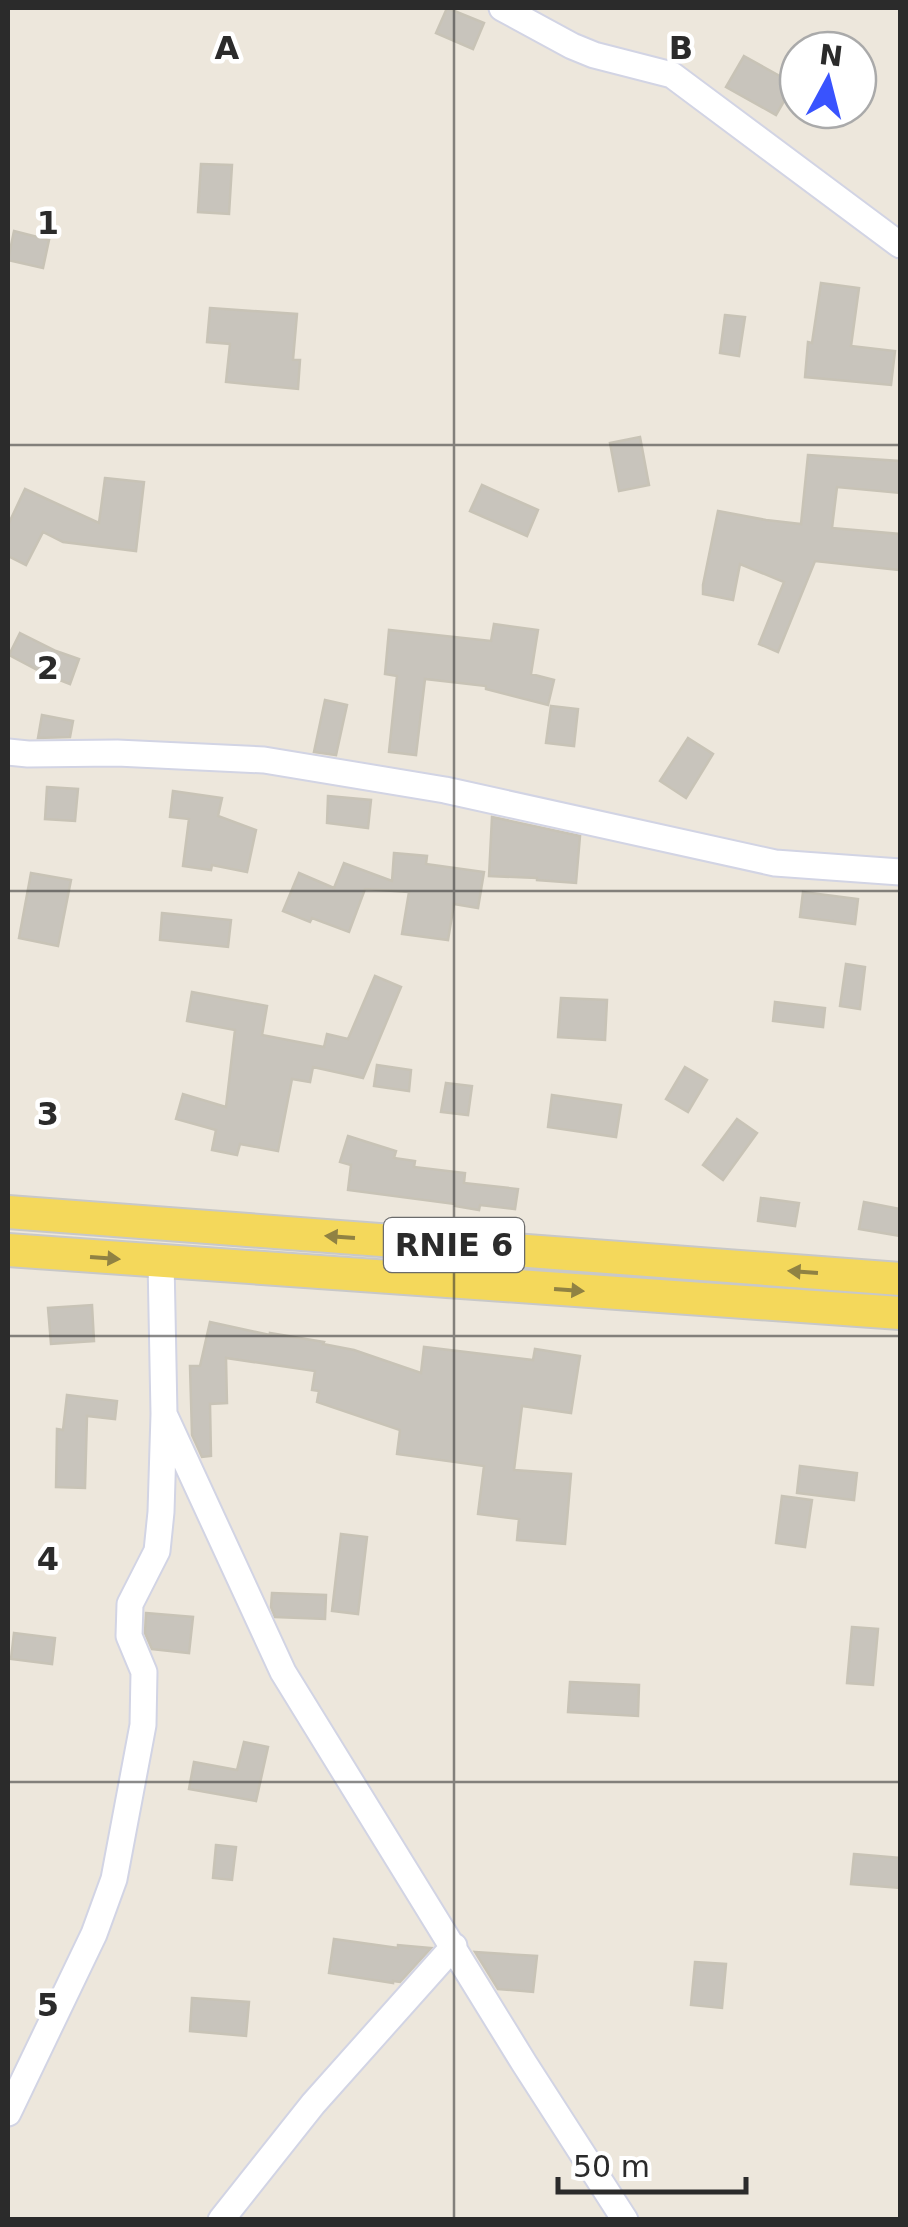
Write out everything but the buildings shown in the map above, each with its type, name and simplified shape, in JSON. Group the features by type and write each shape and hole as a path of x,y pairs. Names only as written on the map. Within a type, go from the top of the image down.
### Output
{"main road":[{"name":"RNIE 6","path":"8,1212 900,1279"},
{"name":"RNIE 6","path":"8,1250 900,1314"}],"street":[{"path":"502,8 594,55 672,75 900,245"},
{"path":"8,752 264,760 445,790 775,863 900,872"},
{"path":"8,2113 94,1934 114,1880 143,1725 144,1672 128,1636 130,1604 157,1552 161,1512 164,1414 160,1261"},
{"path":"164,1414 283,1672 625,2220"},
{"path":"220,2220 313,2104 454,1946"}]}
